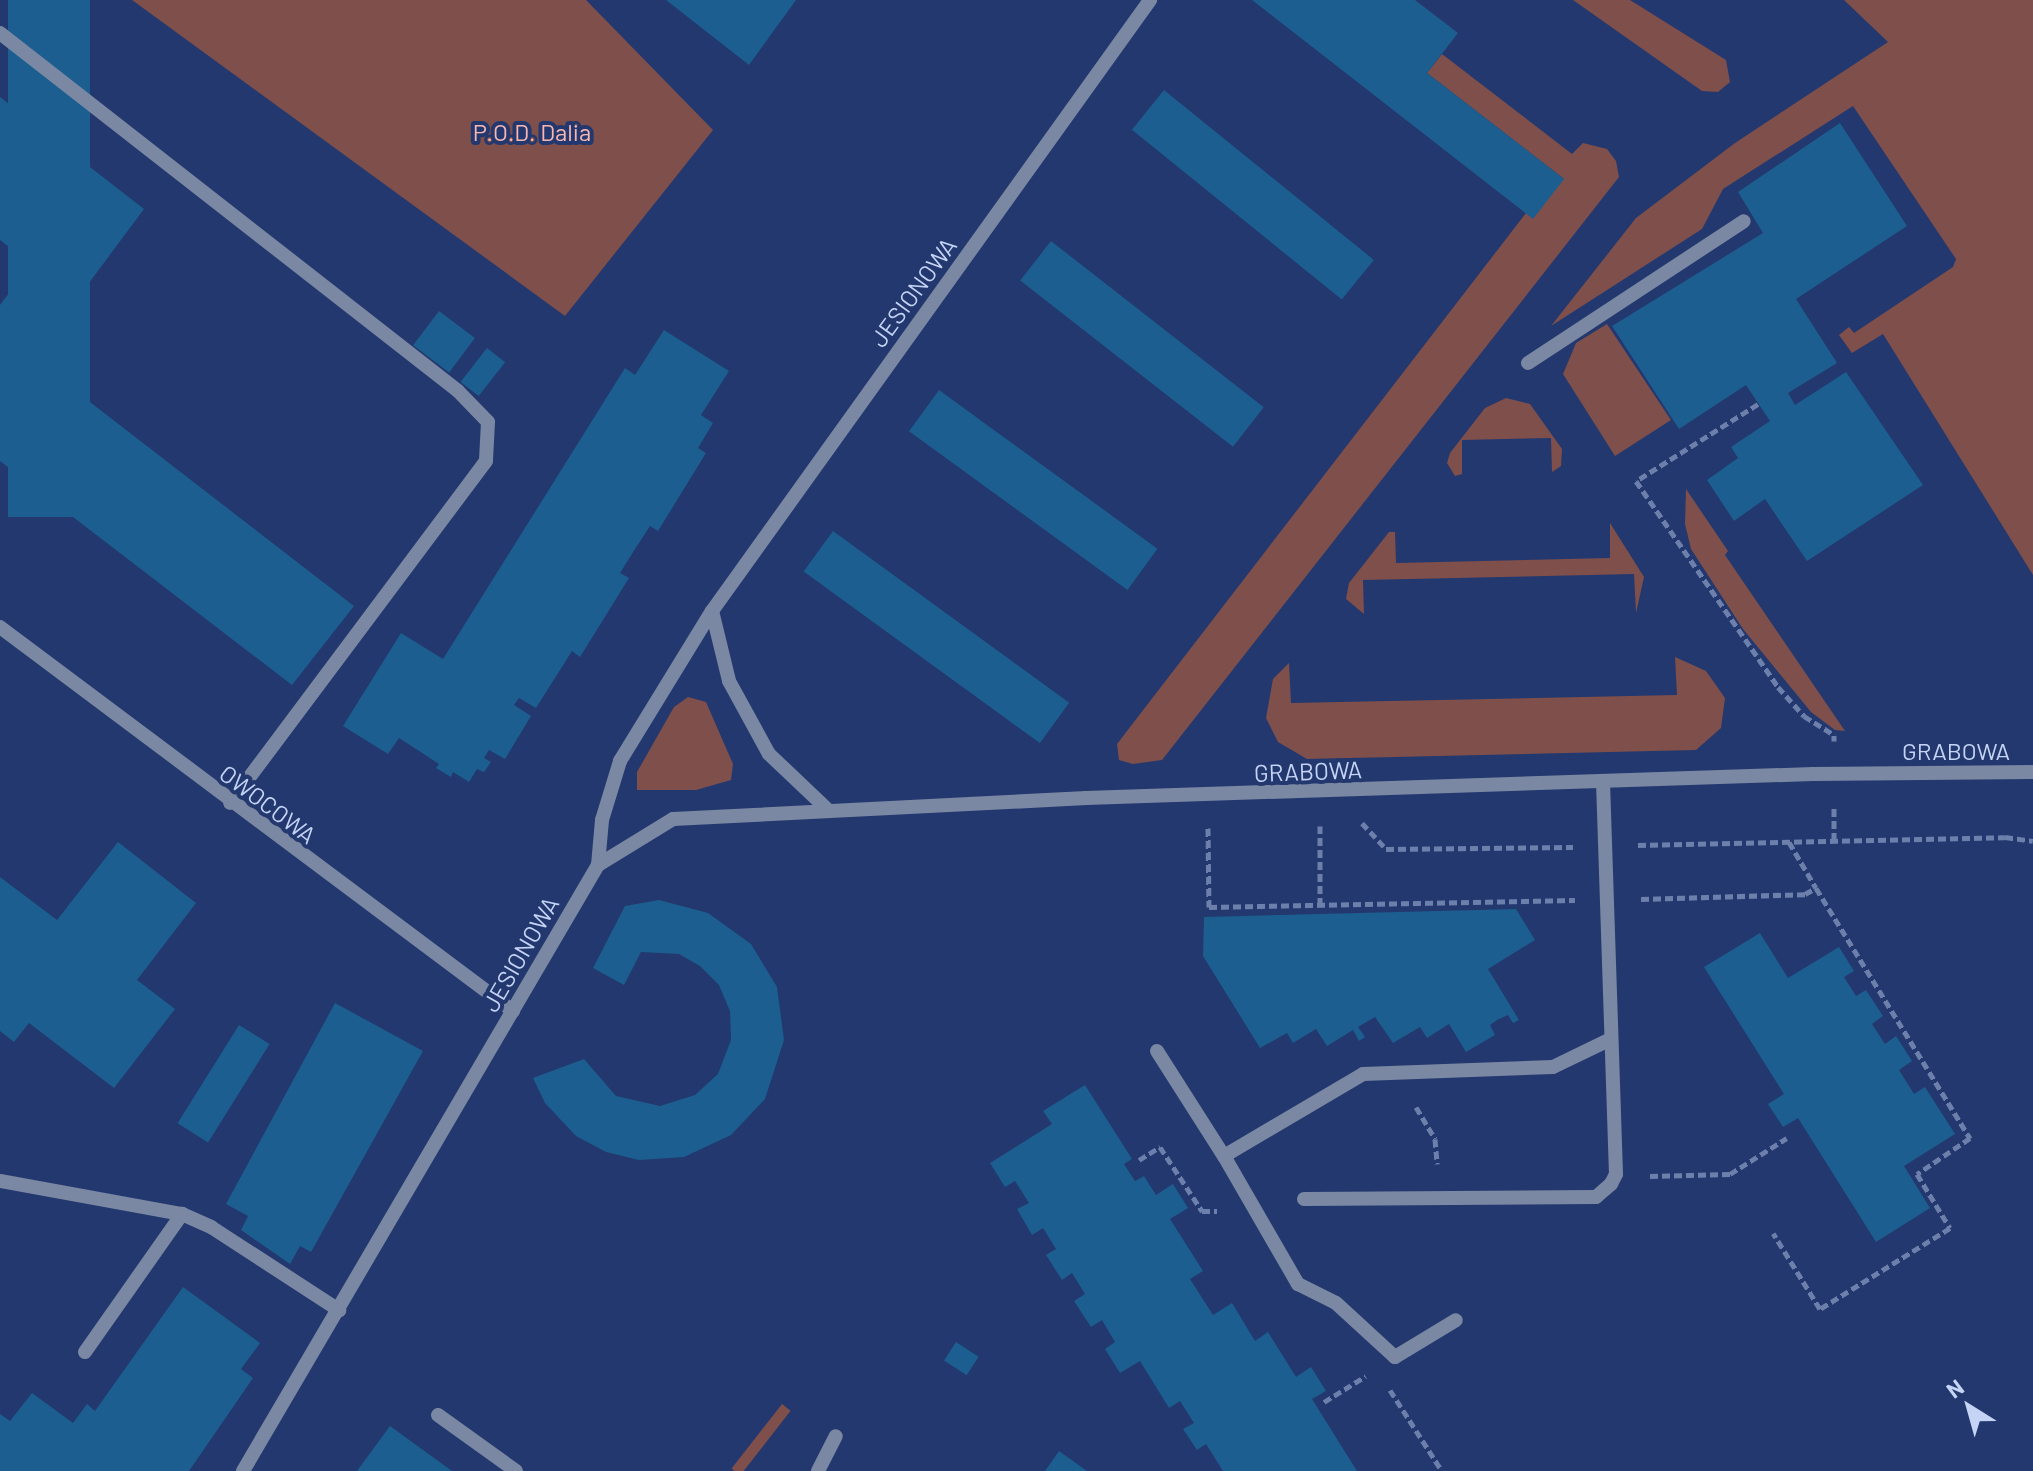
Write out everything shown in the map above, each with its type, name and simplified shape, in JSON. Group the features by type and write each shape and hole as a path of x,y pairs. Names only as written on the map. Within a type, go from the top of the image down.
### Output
{"street":[{"name":"JESIONOWA","path":"243,1471 598,865 602,820 620,761 712,611 1150,0"},
{"path":"0,33 458,391 488,422 486,461 230,803"},
{"path":"1528,363 1744,221"},
{"path":"712,611 729,681 769,754 828,810"},
{"name":"OWOCOWA","path":"0,627 230,803 513,1011"},
{"name":"GRABOWA","path":"598,865 673,819 828,810 1603,782 2033,772"},
{"path":"1304,1199 1596,1197 1616,1174 1603,782"},
{"path":"1224,1156 1363,1074 1553,1067 1611,1039"},
{"path":"1157,1051 1224,1156 1298,1284 1336,1303 1395,1357 1456,1320"},
{"path":"0,1181 182,1214 211,1227 339,1310"},
{"path":"85,1352 182,1214"},
{"path":"438,1415 516,1471"},
{"path":"818,1471 836,1436"}],"path":[{"path":"1758,404 1636,481 1778,687 1804,716 1834,735"},
{"path":"1355,817 1386,849 2005,837 2033,841"},
{"path":"1320,905 1320,818 1332,818"},
{"path":"1192,823 1224,822"},
{"path":"1208,823 1209,907 1805,894 1816,888"},
{"path":"1773,1233 1820,1309 1950,1228 1917,1174 1970,1138 1789,842"},
{"path":"1616,1174 1730,1174 1787,1138"},
{"path":"1324,1402 1377,1369"}],"green space":[{"name":"P.O.D. Dalia","path":"132,0 586,0 713,130 565,316"},
{"path":"1573,0 1630,0 1726,60 1730,82 1718,92 1702,91"},
{"path":"1844,0 2033,0 2033,575 1883,334 1852,353 1839,335 1849,327 1854,333 1953,267 1956,259 1853,106 1723,189 1702,229 1551,326 1636,218 1735,143 1888,42"},
{"path":"1442,54 1572,154 1583,143 1607,149 1616,161 1619,177 1162,760 1133,764 1119,760 1117,744 1526,213 1564,179 1427,73"},
{"path":"1607,324 1671,420 1615,456 1563,374 1576,343"},
{"path":"1506,398 1530,404 1562,449 1561,466 1552,472 1551,438 1462,440 1462,474 1455,476 1447,463 1450,453 1485,408"},
{"path":"1686,489 1728,551 1725,555 1845,731 1835,730 1811,712 1743,629 1691,549 1685,524"},
{"path":"1610,523 1644,577 1636,613 1634,574 1363,580 1364,614 1346,599 1349,583 1389,532 1395,532 1396,563 1610,558"},
{"path":"1675,657 1706,671 1725,698 1721,728 1696,750 1307,759 1278,742 1266,718 1273,679 1289,663 1291,703 1677,695"},
{"path":"688,697 706,702 733,764 731,780 696,790 637,790 637,772 674,707"},
{"path":"782,1404 791,1411 744,1471 732,1469"}],"building":[{"path":"8,0 90,0 90,517 8,517"},
{"path":"666,0 796,0 749,65"},
{"path":"1252,0 1415,0 1458,33 1427,73 1564,179 1533,219"},
{"path":"1164,90 1374,260 1342,300 1132,130"},
{"path":"0,97 144,209 77,299 56,283 11,341 354,606 292,685 0,461 0,305 31,264 0,240"},
{"path":"1840,123 1907,226 1796,299 1837,363 1788,393 1795,405 1846,372 1923,485 1807,561 1765,499 1734,521 1707,480 1738,458 1731,447 1770,421 1746,385 1679,429 1612,326 1763,233 1738,192"},
{"path":"1051,241 1264,407 1233,447 1020,280"},
{"path":"439,311 475,338 449,372 413,345"},
{"path":"664,330 729,371 701,415 713,423 698,448 706,453 658,531 650,526 620,573 629,578 580,657 572,651 536,708 519,698 514,705 531,716 505,759 489,750 484,758 491,762 484,772 477,769 469,782 453,772 451,777 436,768 439,764 399,738 388,754 343,726 401,633 443,659 625,368 635,375"},
{"path":"487,348 505,362 479,396 461,382"},
{"path":"939,390 1157,549 1127,590 909,431"},
{"path":"833,531 1069,703 1040,743 804,571"},
{"path":"118,842 196,903 137,980 175,1009 114,1088 29,1023 14,1042 0,1031 0,877 57,920"},
{"path":"659,900 708,913 751,944 777,987 784,1040 765,1099 731,1135 684,1157 639,1160 606,1152 576,1136 545,1103 533,1078 584,1059 616,1096 660,1106 695,1095 718,1074 731,1040 730,1011 719,985 700,966 679,954 641,952 624,985 593,968 625,906"},
{"path":"1516,909 1535,940 1488,969 1519,1020 1513,1023 1508,1015 1497,1020 1490,1025 1495,1035 1466,1052 1449,1024 1427,1038 1420,1027 1393,1043 1375,1017 1358,1027 1365,1037 1359,1041 1353,1030 1327,1046 1316,1029 1293,1043 1287,1033 1260,1048 1203,956 1204,917"},
{"path":"1760,933 1788,978 1839,947 1854,971 1844,977 1856,996 1866,990 1883,1016 1872,1024 1885,1044 1896,1036 1912,1061 1899,1070 1914,1094 1925,1087 1955,1134 1904,1166 1930,1208 1876,1242 1798,1118 1783,1127 1768,1104 1784,1094 1704,967"},
{"path":"335,1003 423,1051 311,1252 300,1246 290,1264 241,1230 248,1216 226,1204"},
{"path":"239,1025 270,1044 208,1142 178,1123"},
{"path":"1085,1085 1132,1159 1124,1164 1135,1181 1144,1176 1156,1195 1173,1184 1188,1208 1170,1219 1203,1271 1190,1279 1213,1315 1232,1303 1255,1341 1268,1332 1296,1377 1311,1367 1326,1391 1312,1399 1357,1471 1223,1471 1206,1444 1197,1450 1183,1429 1194,1423 1180,1401 1169,1408 1140,1361 1120,1373 1105,1349 1115,1342 1102,1320 1091,1327 1074,1301 1085,1294 1072,1273 1062,1280 1046,1255 1056,1249 1043,1228 1032,1235 1017,1209 1029,1203 1015,1181 1005,1187 990,1163 1052,1124 1043,1111"},
{"path":"183,1287 260,1343 241,1369 253,1378 189,1471 0,1471 0,1414 10,1421 32,1393 73,1423 87,1404 95,1411"},
{"path":"956,1342 979,1357 967,1375 944,1360"},
{"path":"390,1426 452,1471 357,1471"},
{"path":"1059,1451 1087,1471 1045,1471"}]}
